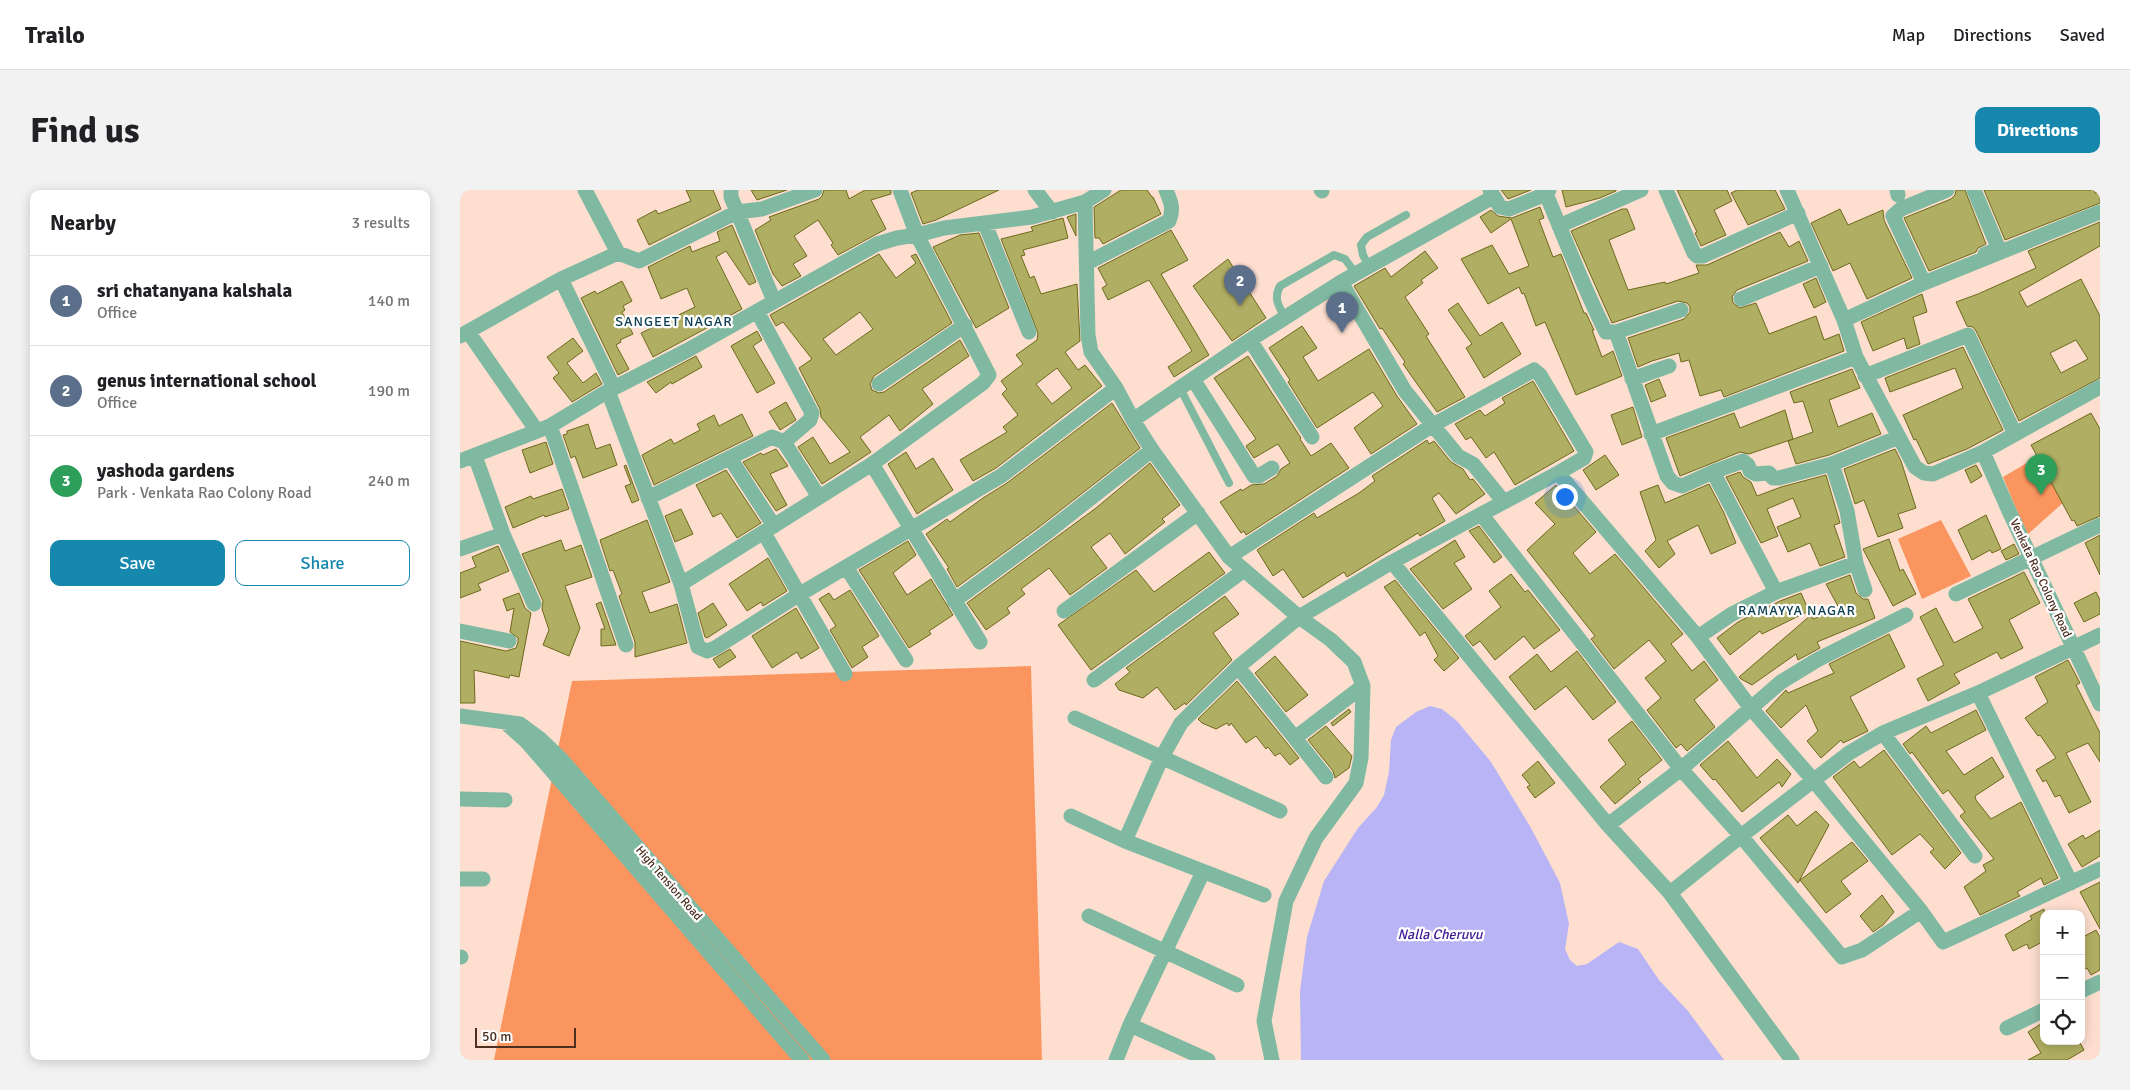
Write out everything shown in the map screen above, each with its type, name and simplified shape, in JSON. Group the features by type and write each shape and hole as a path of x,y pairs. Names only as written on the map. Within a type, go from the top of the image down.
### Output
{"street":[{"path":"586,190 618,253 639,261 737,212 762,209 814,190"},
{"path":"731,190 731,197 774,301"},
{"path":"681,584 872,464 984,383 988,374 986,367 918,235 900,190"},
{"path":"1035,190 1052,212"},
{"path":"460,461 544,429 611,389 688,350 877,244 944,228 1032,217 1085,202 1104,190"},
{"path":"1087,263 1169,221 1173,212 1166,190"},
{"path":"1559,226 1641,190"},
{"path":"1666,190 1697,256 1703,256 1798,213"},
{"path":"1787,190 1844,320 1856,357 1865,376 1915,467 1924,473 1933,474 1984,452 2100,387"},
{"path":"1923,282 1893,216 1901,209 1947,190"},
{"path":"1957,268 1998,248 1974,190"},
{"path":"1133,420 1250,340 1341,282 1491,193 1500,207 1509,208 1548,192 1576,270 1606,332 1616,332 1681,310"},
{"path":"1085,202 1088,335 1091,352 1116,388 1152,450 1229,557 1243,571 1299,617 1331,640 1354,662 1363,686 1361,758 1356,783 1316,838 1286,901 1264,1021 1272,1060"},
{"path":"1844,320 1923,282 2100,212"},
{"path":"985,224 1029,332"},
{"path":"618,253 561,279 464,334 544,429 626,645"},
{"path":"1741,299 1821,266"},
{"path":"561,279 611,389 648,498 681,584 698,647 707,651 910,528 1001,476 1116,388"},
{"path":"1341,282 1405,391 1458,456 1473,464 1504,502"},
{"path":"757,311 812,413 810,420 784,442"},
{"path":"879,384 965,325"},
{"path":"1616,332 1666,476 1673,483 1682,486 1743,461 1750,471 1756,474 1769,473 1773,478 1779,478 1832,464 1899,437"},
{"path":"1865,376 1968,335 2015,434"},
{"path":"1250,340 1312,437"},
{"path":"1651,434 1856,357"},
{"path":"1632,379 1669,366"},
{"path":"1125,841 1162,757 1181,722 1238,667 1299,617 1392,562 1558,473 1584,458 1586,452 1540,375 1534,370 1433,426 1229,557"},
{"path":"1193,379 1254,476 1259,476 1272,468"},
{"path":"648,498 772,437 784,442 818,497"},
{"path":"954,601 1045,534 1152,450"},
{"name":"Venkata Rao Colony Road","path":"1984,452 2009,511 2100,704"},
{"path":"475,456 503,534 534,604"},
{"path":"730,458 769,529 800,594 844,674"},
{"path":"872,464 980,642"},
{"path":"1832,464 1847,511 1856,563 1865,590"},
{"path":"1714,472 1776,592"},
{"path":"1558,473 1698,637 1750,708 1814,781 1921,911 1943,942 2100,869"},
{"path":"1064,611 1198,513"},
{"path":"1481,514 1681,768 1842,956 1862,950 1921,911"},
{"path":"1956,594 2100,525"},
{"path":"460,549 503,534"},
{"path":"1392,562 1608,825 1670,893 1792,1060"},
{"path":"1698,637 1732,614 1776,592 1856,563"},
{"path":"846,567 906,660"},
{"path":"1094,680 1243,571"},
{"path":"1608,825 1681,768 1781,682 1817,660 1906,615"},
{"path":"460,632 509,641"},
{"path":"1670,893 1849,753 1883,733 1978,693 2100,635"},
{"path":"1238,667 1326,777"},
{"path":"1295,738 1363,686"},
{"path":"1978,693 2072,883"},
{"name":"High Tension Road","path":"460,716 520,724 529,729 561,759 823,1060"},
{"path":"1075,718 1280,810"},
{"name":"High Tension Road","path":"504,721 527,742 802,1060"},
{"path":"1883,733 1975,856"},
{"path":"460,799 505,800"},
{"path":"1070,816 1125,841 1264,895"},
{"path":"1116,1060 1164,950 1203,872"},
{"path":"460,879 483,879"},
{"path":"1090,916 1237,985"},
{"path":"2085,989 2100,982"},
{"path":"2007,1028 2040,1012"},
{"path":"1130,1025 1208,1060"}],"lane":[{"path":"1369,266 1363,255 1362,245 1367,238 1406,215"},
{"path":"1285,318 1276,300 1276,293 1280,286 1334,255 1345,259 1356,274"},
{"path":"1180,388 1229,483"}],"shaded area":[{"path":"2042,454 2074,493 2027,535 2003,477"},
{"path":"1941,520 1971,576 1922,599 1898,539"},
{"path":"1031,666 1042,1060 494,1060 572,681"}],"water":[{"name":"Nalla Cheruvu","path":"1430,706 1442,709 1457,721 1491,762 1531,828 1560,883 1569,924 1565,949 1570,960 1577,966 1587,964 1619,942 1638,949 1659,980 1688,1011 1724,1060 1301,1060 1300,991 1307,937 1324,881 1358,828 1377,807 1384,795 1389,772 1391,740 1396,727 1416,712"}],"building":[{"path":"686,190 713,190 721,209 649,245 637,220 656,210 658,214 691,201"},
{"path":"751,190 787,190 757,200"},
{"path":"824,190 846,190 849,199 865,190 891,190 891,194 871,200 886,229 838,255 831,245 833,243 818,220 794,236 807,256 793,264 801,276 782,286 773,274 755,230 771,220 769,217 819,199"},
{"path":"918,190 999,190 936,220 923,224 911,193"},
{"path":"1121,190 1147,190 1153,197 1161,214 1103,244 1099,238 1095,238 1094,207"},
{"path":"1501,190 1531,190 1508,199"},
{"path":"1562,190 1616,191 1600,198 1566,207"},
{"path":"1677,190 1727,190 1732,201 1714,210 1726,235 1701,246 1695,233 1697,232"},
{"path":"1737,190 1775,190 1785,209 1748,225 1731,193"},
{"path":"1956,190 1965,190 1986,244 1978,248 1976,252 1929,271 1904,218 1951,199 1955,195"},
{"path":"1984,190 2094,190 2095,193 2100,192 2100,203 2005,240"},
{"path":"1540,207 1544,218 1539,220 1553,257 1561,254 1584,313 1586,313 1594,330 1592,330 1602,357 1613,351 1622,376 1576,395 1545,322 1536,326 1524,293 1522,294 1519,287 1488,304 1461,259 1492,245 1509,274 1529,266 1511,219 1491,233 1480,217 1491,210 1498,216 1512,218"},
{"path":"1622,209 1627,209 1635,229 1609,240 1628,290 1665,282 1666,284 1699,273 1696,265 1707,265 1780,232 1789,247 1799,241 1808,261 1737,290 1732,297 1733,303 1740,308 1756,303 1769,334 1816,316 1824,340 1839,334 1844,351 1724,397 1721,390 1700,396 1689,360 1681,362 1679,353 1638,367 1628,338 1684,319 1690,312 1690,307 1687,303 1678,301 1612,323 1571,231"},
{"path":"1840,209 1848,225 1883,210 1884,220 1912,278 1867,299 1850,263 1833,271 1811,223"},
{"path":"1076,214 1076,236 1067,217"},
{"path":"1063,218 1068,238 1023,250 1025,255 1021,256 1030,278 1034,276 1041,294 1077,284 1080,341 1065,352 1078,370 1085,365 1102,386 996,468 973,481 960,460 1007,432 1003,427 1018,415 1002,394 1007,389 1001,381 1023,364 1016,355 1037,340 1038,333 1001,239 1033,231 1031,227","holes":["1057,368 1072,388 1052,404 1036,384"]},
{"path":"2100,222 2100,246 2019,292 2027,307 2081,279 2100,316 2100,378 2019,421 1976,331 1973,327 1967,326 1956,302 2036,268 2028,251","holes":["2076,340 2088,359 2061,373 2050,353"]},
{"path":"732,225 756,282 749,285 726,251 716,257 742,309 653,357 641,333 695,307 687,288 661,299 648,267 690,246 692,252 720,241 717,232"},
{"path":"1171,230 1188,260 1161,274 1209,355 1174,377 1168,367 1192,351 1149,280 1108,300 1102,288 1107,285 1098,268"},
{"path":"979,233 1009,308 976,328 933,247 960,235"},
{"path":"1425,251 1438,268 1421,280 1423,283 1405,297 1429,334 1426,336 1465,397 1437,412 1403,364 1405,362 1382,328 1380,329 1354,286 1385,268 1391,277"},
{"path":"879,254 896,278 916,263 911,256 916,254 952,323 874,376 870,384 872,390 879,393 884,392 960,340 969,356 922,389 933,404 900,431 889,415 860,437 871,452 822,484 798,447 813,437 830,464 850,452 821,417 820,409 799,368 812,359 783,322 776,326 770,315","holes":["860,312 873,329 836,355 823,339"]},
{"path":"1228,259 1266,318 1232,341 1193,286"},
{"path":"1816,278 1826,302 1814,308 1803,284"},
{"path":"622,281 632,301 623,306 625,310 622,312 633,334 620,340 621,342 616,345 629,369 618,375 581,298 595,291 597,294"},
{"path":"1922,294 1927,312 1913,317 1920,344 1907,349 1904,338 1873,351 1861,322"},
{"path":"1342,302 1352,319 1343,326 1332,308"},
{"path":"1458,303 1480,336 1502,322 1521,354 1484,378 1466,348 1472,344 1448,310"},
{"path":"1302,326 1317,348 1303,357 1318,381 1369,349 1397,396 1417,424 1371,454 1354,428 1383,406 1373,392 1317,428 1288,382 1290,380 1269,348"},
{"path":"757,331 762,340 753,346 775,383 757,393 731,346"},
{"path":"573,338 583,351 567,363 583,383 596,373 602,384 572,402 553,378 559,373 547,357"},
{"path":"1963,347 2003,430 1967,449 1928,464 1916,439 1914,440 1903,415 1963,388 1955,368 1890,392 1885,378"},
{"path":"696,356 702,367 672,384 671,382 656,393 647,382"},
{"path":"1248,356 1311,456 1331,443 1349,468 1246,535 1244,531 1241,533 1220,502 1241,489 1242,491 1251,485 1264,484 1277,476 1281,469 1290,463 1278,444 1254,458 1246,446 1256,439 1214,378"},
{"path":"1852,369 1860,388 1829,400 1838,427 1872,413 1881,434 1829,455 1796,464 1788,441 1813,432 1803,401 1794,403 1790,392"},
{"path":"1659,379 1666,396 1651,402 1645,385"},
{"path":"1533,381 1574,451 1515,485 1494,452 1486,458 1471,437 1466,440 1455,424 1480,410 1485,416 1505,403 1502,398"},
{"path":"786,402 796,420 780,430 769,412"},
{"path":"1112,403 1140,448 1039,527 957,587 947,569 949,568 926,534 947,519 950,522 1007,483"},
{"path":"1633,407 1642,437 1622,445 1611,415"},
{"path":"1785,410 1793,439 1749,454 1740,452 1680,476 1666,438 1734,413 1740,428"},
{"path":"2091,413 2100,429 2100,516 2077,526 2074,520 2072,521 2031,445"},
{"path":"742,414 753,436 654,485 642,455 671,439 674,444 700,430 697,424 714,415 719,426"},
{"path":"588,424 596,449 610,444 617,465 583,478 575,456 571,458 563,435 567,434 567,431"},
{"path":"1427,440 1429,444 1434,441 1451,462 1463,469 1470,480 1473,479 1485,494 1456,514 1439,493 1432,498 1445,521 1420,536 1418,533 1347,577 1344,572 1303,598 1283,569 1273,576 1257,550 1314,513 1317,518 1359,493 1375,481 1372,476"},
{"path":"546,442 553,464 530,473 522,450"},
{"path":"776,449 788,466 770,474 787,505 776,511 743,462 761,453 763,455"},
{"path":"1895,449 1901,461 1916,508 1898,514 1903,528 1878,537 1864,500 1855,504 1844,469"},
{"path":"906,452 916,469 933,458 953,490 917,514 888,464"},
{"path":"1605,455 1619,475 1596,490 1583,470"},
{"path":"1150,463 1180,505 1162,519 1165,522 1125,554 1110,533 1091,547 1107,568 1070,595 1049,568 1021,589 1025,594 1007,608 1010,613 986,630 967,603 1096,508"},
{"path":"626,465 639,500 632,503 625,486 631,484 624,466"},
{"path":"1976,465 1982,476 1971,483 1965,470"},
{"path":"726,470 761,523 737,538 721,513 713,517 696,485"},
{"path":"1740,472 1743,477 1751,482 1757,496 1781,487 1826,475 1840,523 1834,525 1845,557 1820,566 1810,543 1788,552 1777,527 1801,517 1793,498 1767,509 1778,536 1761,543 1726,477"},
{"path":"1709,484 1724,513 1736,543 1711,554 1698,525 1667,541 1675,554 1659,568 1645,551 1656,540 1640,492 1658,485 1665,503"},
{"path":"1556,485 1596,532 1573,553 1590,574 1615,554 1683,634 1671,644 1692,671 1704,661 1718,680 1694,700 1715,727 1687,751 1681,744 1676,748 1647,710 1661,698 1645,678 1666,661 1649,640 1614,669 1591,639 1595,636 1527,550 1555,524 1535,503"},
{"path":"562,489 569,509 545,517 544,515 513,528 505,507 531,496 533,499"},
{"path":"681,509 693,534 675,542 665,516"},
{"path":"1986,515 2001,549 1992,553 1990,550 1972,560 1958,530"},
{"path":"647,520 670,582 642,592 650,613 677,604 687,643 635,657 635,642 619,596 622,594 613,570 610,571 600,540"},
{"path":"1479,526 1502,557 1494,563 1469,531"},
{"path":"2100,535 2100,575 2085,543"},
{"path":"1889,539 1900,571 1903,569 1916,594 1893,606 1863,549"},
{"path":"561,540 565,551 581,545 592,577 565,586 580,628 569,656 543,645 549,630 542,609 543,601 522,554"},
{"path":"1455,540 1465,557 1454,563 1472,589 1443,609 1410,569"},
{"path":"908,541 916,555 893,573 907,595 931,579 953,615 929,631 931,634 909,648 859,570"},
{"path":"2014,544 2019,554 2006,560 2001,551"},
{"path":"498,546 509,571 478,584 481,590 460,598 460,573 476,567 472,557"},
{"path":"1209,552 1225,573 1091,670 1058,625 1136,570 1154,592"},
{"path":"768,558 787,591 763,606 761,602 747,611 729,584"},
{"path":"2024,572 2040,603 2009,620 2023,648 2001,659 1997,652 1954,674 1960,683 1928,701 1917,679 1944,665 1920,617 1936,608 1954,643 1983,628 1968,599"},
{"path":"1511,574 1525,592 1528,590 1560,630 1534,649 1524,636 1495,660 1480,641 1473,646 1465,636 1501,607 1489,591"},
{"path":"1850,575 1856,593 1863,599 1868,599 1875,618 1817,642 1820,648 1798,660 1796,654 1752,685 1739,677 1811,615 1813,619 1839,608 1826,584"},
{"path":"1395,580 1459,658 1444,671 1434,660 1438,656 1425,632 1420,636 1384,587"},
{"path":"850,590 879,636 862,647 868,657 852,668 830,630 836,626 819,599 829,593 834,600"},
{"path":"2096,592 2100,600 2100,614 2084,622 2074,603"},
{"path":"519,593 525,608 531,613 519,677 510,675 509,678 474,670 475,703 460,703 460,641 506,651 516,648 518,638 510,632 514,608 507,611 503,599"},
{"path":"1801,593 1809,611 1762,634 1760,631 1730,655 1717,638 1738,622 1780,601"},
{"path":"1225,596 1239,614 1213,633 1232,660 1186,705 1185,703 1175,710 1157,687 1143,698 1119,690 1115,684 1130,672 1126,668"},
{"path":"601,602 616,645 601,646 601,629 605,629 596,604"},
{"path":"713,603 727,625 707,638 705,637 698,613"},
{"path":"796,608 819,648 801,659 797,652 772,668 752,636"},
{"path":"1889,634 1905,667 1850,697 1868,731 1843,743 1841,740 1821,758 1807,741 1818,731 1806,705 1781,728 1766,711 1786,690 1788,693 1834,673 1829,664"},
{"path":"730,649 736,657 719,668 713,659"},
{"path":"1577,651 1616,702 1593,720 1566,686 1535,710 1509,677 1537,654 1551,672"},
{"path":"1275,656 1308,695 1286,712 1255,673"},
{"path":"2068,660 2080,683 2076,685 2100,733 2100,762 2088,743 2066,753 2091,802 2069,813 2060,795 2055,797 2046,780 2043,782 2036,770 2056,758 2025,718 2048,702 2035,677"},
{"path":"1237,681 1299,758 1290,765 1280,753 1275,756 1268,747 1266,749 1256,736 1246,743 1231,723 1229,726 1227,723 1216,729 1202,723 1198,719"},
{"path":"1349,709 1351,712 1333,726 1331,723"},
{"path":"1976,710 1986,730 1946,751 1964,775 1992,757 2004,777 1975,796 1976,800 1991,819 2021,802 2058,878 2044,885 2041,878 2017,892 2020,896 1980,915 1964,887 1986,871 1983,865 1994,859 1960,816 1965,812 1948,790 1943,794 1912,752 1910,754 1903,744 1926,726 1931,733"},
{"path":"1632,721 1662,760 1638,779 1641,782 1615,804 1600,787 1626,764 1608,740"},
{"path":"1326,726 1352,756 1349,768 1335,778 1333,771 1308,740"},
{"path":"1728,741 1757,778 1777,759 1791,774 1782,787 1779,782 1742,812 1715,779 1713,780 1700,765"},
{"path":"1884,750 1961,853 1945,869 1930,852 1934,849 1920,834 1892,855 1833,777 1854,761 1860,768"},
{"path":"1538,761 1555,783 1535,798 1527,787 1530,785 1522,775"},
{"path":"1816,811 1829,825 1798,883 1760,838 1788,815 1797,826"},
{"path":"2100,830 2100,856 2082,867 2068,844 2083,835 2085,839"},
{"path":"1852,842 1868,861 1841,881 1851,894 1826,913 1800,880"},
{"path":"2100,882 2100,929 2080,892"},
{"path":"1882,895 1894,912 1883,925 1873,932 1860,916"},
{"path":"2040,911 2040,943 2029,949 2027,944 2013,951 2005,935 2032,919 2030,916"},
{"path":"2096,930 2100,937 2100,970 2091,975 2087,968 2085,969 2085,936"},
{"path":"2040,1024 2040,1045 2081,1045 2084,1050 2067,1060 2028,1060 2041,1053 2028,1032"}],"place":[{"name":"genus international school","path":"1240,306"},
{"name":"sri chatanyana kalshala","path":"1342,333"},
{"name":"yashoda gardens","path":"2041,495"}],"district":[{"name":"SANGEET NAGAR","path":"674,321"},
{"name":"RAMAYYA NAGAR","path":"1797,610"}]}
